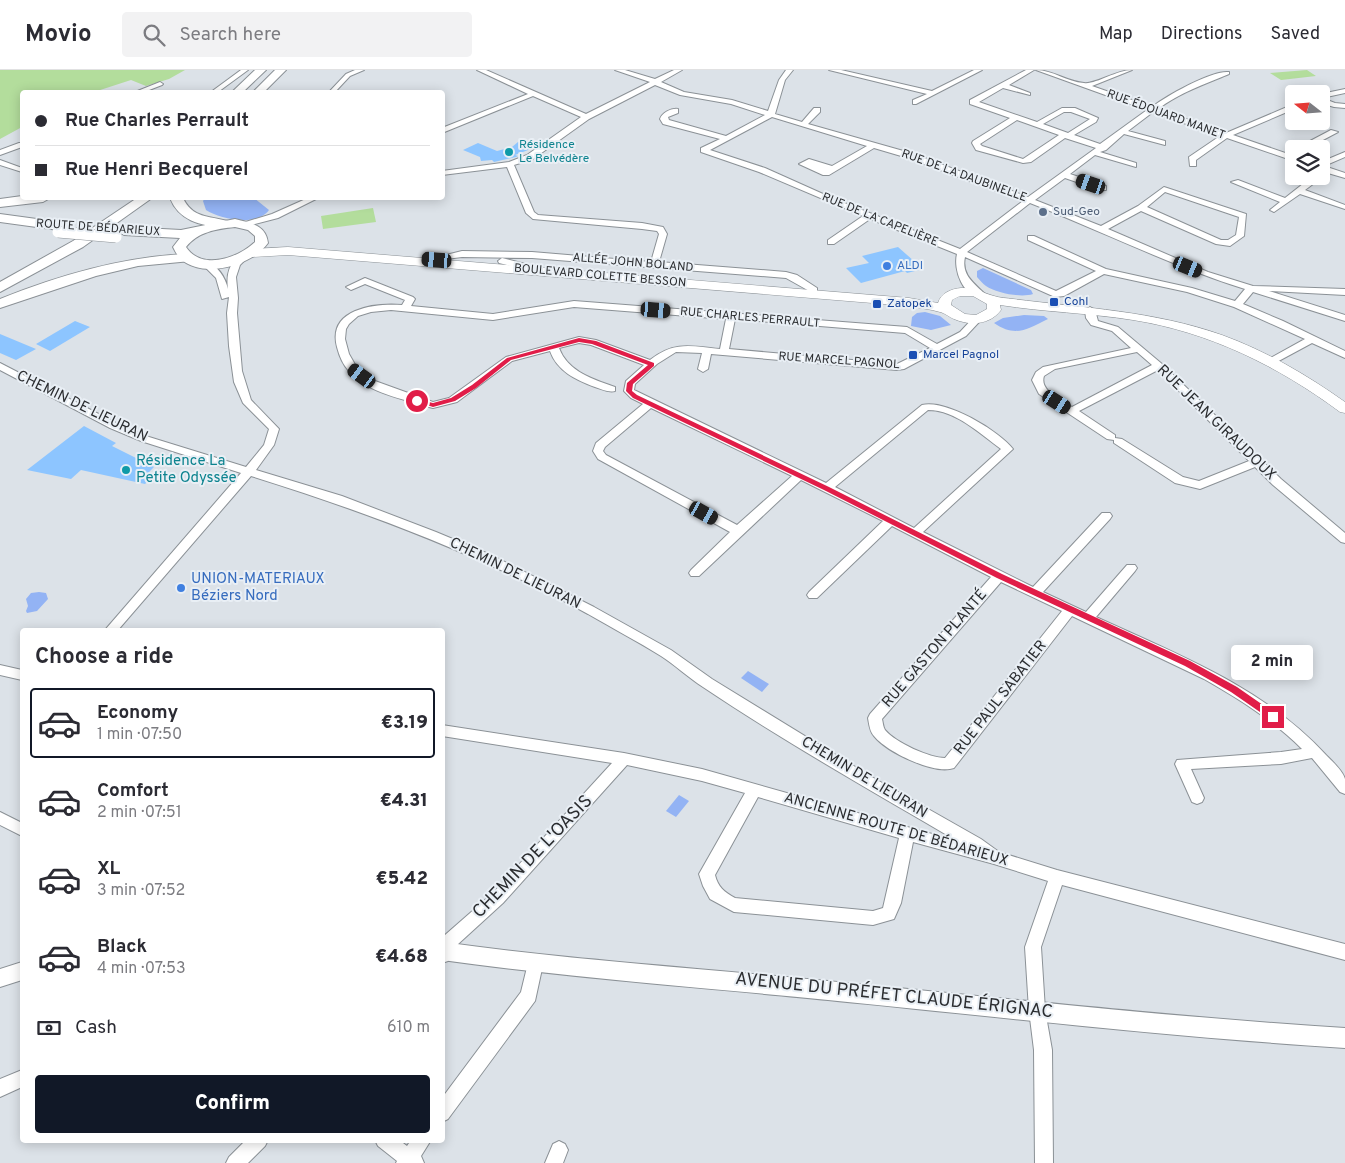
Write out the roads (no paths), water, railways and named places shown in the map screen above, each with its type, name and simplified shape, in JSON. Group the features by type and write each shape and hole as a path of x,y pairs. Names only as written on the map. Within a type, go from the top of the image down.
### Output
{"highway":[{"path":"239,90 261,70"},
{"path":"248,90 270,70"},
{"path":"260,90 282,70"},
{"path":"266,90 282,70"},
{"path":"0,203 26,200"},
{"path":"0,279 60,245 129,200"},
{"path":"0,288 78,244 142,200"},
{"path":"178,200 181,207 191,216 206,222 223,224"},
{"path":"0,304 46,286 80,276 182,253"}],"main road":[{"name":"ROUTE DE BÉDARIEUX","path":"0,218 62,229"},
{"name":"ROUTE DE BÉDARIEUX","path":"0,228 62,229 120,234 181,234 223,224 243,224"},
{"path":"197,231 184,240 182,253 206,264 219,264 248,255 262,243 262,236 252,227 243,224"},
{"name":"ROUTE DE BÉDARIEUX","path":"120,234 158,241 182,253"},
{"name":"BOULEVARD COLETTE BESSON","path":"262,236 291,248 443,258 526,267 950,303"},
{"name":"BOULEVARD COLETTE BESSON","path":"248,255 288,252 909,302 950,303"},
{"path":"988,301 988,316 977,319 964,318 950,303 966,292 988,301 1090,310 1168,323 1212,337 1270,362 1345,409"}],"street":[{"path":"217,90 245,70"},
{"path":"334,90 348,75 361,70"},
{"name":"RUE DE LA DAUBINELLE","path":"618,70 682,94 732,102 803,125 911,156 1102,228 1205,274 1256,288 1345,318"},
{"path":"445,173 510,164 536,154 586,117 679,70"},
{"path":"675,111 665,116 666,122 726,138 771,115 782,80 790,70"},
{"path":"832,70 932,93"},
{"path":"856,76 863,70"},
{"path":"916,102 979,70"},
{"path":"1031,70 973,102 1066,135 1133,165"},
{"name":"RUE ÉDOUARD MANET","path":"1039,70 1284,156"},
{"path":"1086,86 1129,70"},
{"path":"486,71 586,117"},
{"path":"988,301 972,289 963,279 960,265 961,252 966,247 1176,94 1226,73"},
{"path":"144,90 160,84"},
{"path":"1001,85 1028,94"},
{"path":"1330,94 1345,91"},
{"path":"445,130 533,94"},
{"path":"1330,104 1345,106"},
{"path":"803,125 817,110"},
{"path":"1016,118 976,143 979,148 1023,161 1028,160 1094,118 1072,110 1062,110 1037,126"},
{"path":"1193,164 1192,159 1224,136 1285,110"},
{"path":"1124,132 1162,143"},
{"path":"1318,140 1334,132"},
{"name":"RUE DE LA CAPELIÈRE","path":"726,138 704,150 762,170 869,216 961,252 1055,294 1061,294 1103,271"},
{"path":"833,170 874,145"},
{"path":"0,153 20,146"},
{"path":"1330,164 1345,154"},
{"path":"0,162 20,169"},
{"path":"510,164 530,214 536,217 642,226 660,230 663,234 654,265"},
{"path":"1330,171 1345,176"},
{"path":"1065,175 1103,188"},
{"path":"1235,182 1286,201"},
{"path":"1274,210 1306,185"},
{"path":"1102,228 1141,208 1164,189 1243,216 1240,236 1230,243 1220,242 1141,208"},
{"path":"1298,191 1344,207"},
{"path":"243,224 275,216 310,200"},
{"path":"262,236 269,224 319,200"},
{"path":"831,242 869,216"},
{"path":"1031,238 1103,271 1189,290 1237,305 1280,323 1345,356"},
{"name":"ALLÉE JOHN BOLAND","path":"443,258 462,254 532,255 786,275 814,290"},
{"path":"113,628 271,443 274,429 247,401 241,391 232,313 234,307 231,281 236,262 248,255"},
{"path":"504,261 516,256"},
{"path":"443,258 504,261 526,267"},
{"path":"206,264 217,271 223,281 227,308 232,313"},
{"path":"963,279 950,303 961,322 963,334"},
{"path":"350,287 365,281 410,299 405,308"},
{"path":"1237,305 1248,291 1256,288 1345,292"},
{"path":"1292,290 1302,304"},
{"name":"RUE CHARLES PERRAULT","path":"652,364 593,342 579,340 509,359 453,400 433,405 371,383 353,370 344,354 340,338 341,329 346,322 355,314 370,309 391,307 493,316 574,304 907,330 936,348"},
{"name":"RUE JEAN GIRAUDOUX","path":"1090,310 1090,318 1094,323 1114,329 1159,366 1277,482 1342,533"},
{"path":"724,352 731,316"},
{"name":"RUE MARCEL PAGNOL","path":"651,403 635,396 629,391 630,383 669,351 680,348 897,367 904,366 963,334 977,319"},
{"path":"1270,362 1312,339"},
{"path":"553,346 555,356 573,374 611,389"},
{"path":"1138,349 1052,367 1042,371 1037,378 1038,385 1043,392 1179,480 1200,485 1257,462"},
{"path":"703,368 707,351"},
{"name":"CHEMIN DE LIEURAN","path":"0,366 129,433 178,451 290,483 432,535 487,558 590,610 666,653 707,683 865,780 976,844 994,857"},
{"path":"1072,411 1159,366"},
{"path":"738,531 602,457 598,451 600,445 651,403 827,488 999,576 1188,664 1234,689 1273,717 1315,752 1345,788"},
{"path":"827,488 926,407 936,406 949,409 1008,449 915,533"},
{"path":"695,573 800,475"},
{"path":"1035,593 1106,516"},
{"path":"813,595 890,521"},
{"path":"1088,618 1131,568"},
{"name":"RUE GASTON PLANTÉ","path":"894,746 878,732 875,718 999,576"},
{"name":"RUE PAUL SABATIER","path":"894,746 938,764 949,764 1070,610"},
{"path":"0,670 20,675"},
{"name":"ANCIENNE ROUTE DE BÉDARIEUX","path":"445,730 624,759 702,775 994,857 1057,877 1345,952"},
{"path":"1197,798 1182,764 1281,758 1315,752"},
{"name":"CHEMIN DE L'OASIS","path":"445,951 451,940 498,898 624,759"},
{"path":"754,790 707,874 710,887 719,898 734,905 874,918 888,914 893,903 907,834"},
{"path":"0,818 20,829"},
{"path":"1044,1163 1043,1050 1037,1010 1033,947 1057,877"},
{"name":"AVENUE DU PRÉFET CLAUDE ÉRIGNAC","path":"445,953 535,964 716,979 1248,1032 1345,1038"},
{"path":"445,1109 529,995 535,964"},
{"path":"0,978 20,972"},
{"path":"0,1088 20,1080"},
{"path":"236,1163 256,1143"},
{"path":"388,1143 409,1161 420,1143"}],"water":[{"path":"256,200 269,210 256,218 238,220 220,216 206,210 203,201"},
{"path":"983,268 1031,290 1033,294 1015,295 990,289 977,277 977,271"},
{"path":"925,312 940,316 951,325 931,330 911,326 912,317 917,313"},
{"path":"1024,315 1044,316 1048,319 1027,329 1015,331 1002,328 994,323 1003,318"},
{"path":"31,593 46,593 48,599 37,611 27,613 26,599"},
{"path":"748,671 769,684 762,692 741,678"},
{"path":"679,795 689,801 676,817 666,811"}],"place":[{"name":"Résidence Le Belvédère","path":"509,152"},
{"name":"Sud-Geo","path":"1043,212"},
{"name":"ALDI","path":"887,266"},
{"name":"Cohl","path":"1054,302"},
{"name":"Zatopek","path":"877,304"},
{"name":"Marcel Pagnol","path":"913,355"},
{"name":"Résidence La Petite Odyssée","path":"126,470"},
{"name":"UNION-MATERIAUX Béziers Nord","path":"181,588"}]}
